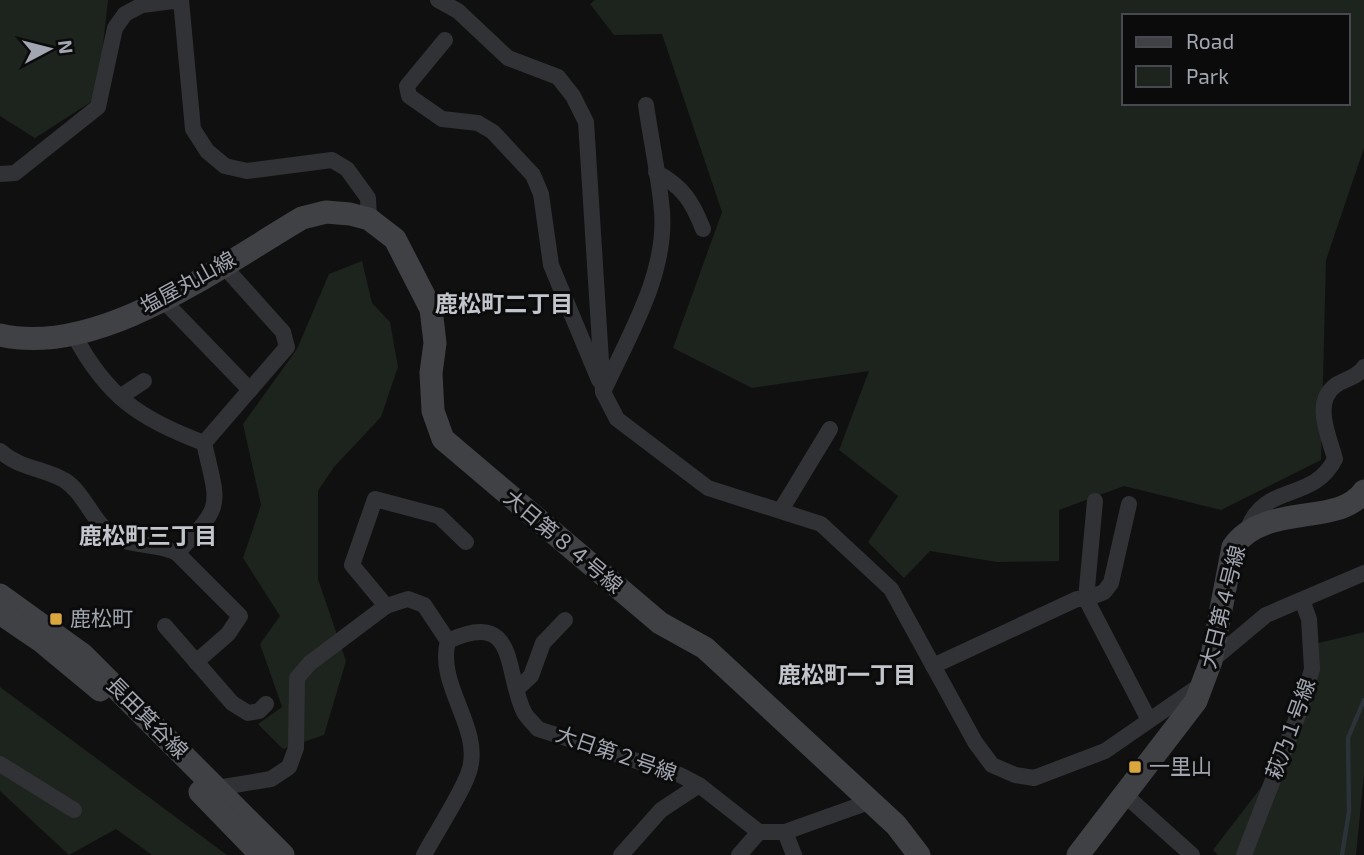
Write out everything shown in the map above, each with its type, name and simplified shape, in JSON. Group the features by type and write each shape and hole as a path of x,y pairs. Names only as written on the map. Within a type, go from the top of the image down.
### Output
{"street":[{"path":"0,174 15,173 97,107 115,28 125,14 142,5 181,0 193,129 207,151 225,166 247,171 332,160 348,169 368,198 369,219"},
{"path":"438,0 458,11 508,58 558,77 573,96 586,122 604,392"},
{"path":"445,40 407,86 409,96 442,119 478,123 493,132 533,175 541,194 551,265 617,419 708,488 740,501 781,510 821,524 891,589 975,742 992,765 1015,775 1034,778 1105,751 1149,720 1208,672 1266,615 1364,573"},
{"path":"604,392 655,271 662,213 646,104"},
{"path":"656,172 679,185 692,201 703,229"},
{"name":"塩屋丸山線","path":"0,335 17,339 74,335 162,299 302,218 326,212 369,219"},
{"name":"大日第８４号線","path":"369,219 395,239 431,309 435,344 431,373 433,411 443,439 660,623 705,648 896,825 919,855"},
{"path":"204,443 287,347 283,332 222,264"},
{"path":"162,299 250,390"},
{"path":"74,335 86,357 137,413 163,428 204,443"},
{"path":"1248,529 1253,516 1265,502 1317,483 1328,472 1335,459 1323,414 1325,397 1334,386 1364,367"},
{"path":"120,397 144,381"},
{"path":"781,510 830,429"},
{"path":"177,553 211,518 217,491 204,443"},
{"path":"0,451 12,462 65,481 102,526 119,539 166,547 177,553 240,617 228,634 196,662"},
{"name":"大日第４号線","path":"1078,855 1185,716 1208,672 1233,547 1248,529 1256,525 1342,507 1359,498 1364,491"},
{"path":"386,606 352,565 375,499 439,516 466,542"},
{"path":"1096,501 1086,599 1149,720"},
{"path":"933,666 1077,599 1086,599 1104,592 1111,583 1129,504"},
{"name":"長田箕谷線","path":"0,595 82,654 283,855"},
{"path":"217,788 271,779 289,767 296,748 298,678 310,663 386,606 408,599 424,605 448,641 443,659 469,742 471,767 424,855"},
{"name":"萩乃１号線","path":"1244,855 1303,702 1312,669 1309,619 1302,600"},
{"name":"長田箕谷線","path":"0,613 41,641 100,690 261,855"},
{"path":"517,689 531,676 542,643 565,620"},
{"path":"165,626 232,703 248,713 259,711 266,704"},
{"name":"大日第２号線","path":"448,641 468,631 486,632 501,643 510,656 524,714 538,729 680,775 699,785 759,832"},
{"path":"0,764 74,810"},
{"path":"621,855 662,810 699,785"},
{"path":"1125,795 1192,855"},
{"path":"738,855 759,832 785,832 869,802"},
{"path":"785,832 793,855"}],"green space":[{"path":"0,0 108,0 97,98 35,138 0,116"},
{"path":"595,0 1364,0 1364,148 1326,260 1321,460 1221,510 1124,486 1059,510 1059,561 997,562 930,551 904,578 868,542 898,496 839,450 869,371 752,388 673,348 722,212 662,34 614,35 590,4"},
{"path":"362,261 372,303 390,322 398,367 381,417 334,467 318,491 318,579 346,661 324,735 283,749 258,724 282,707 260,644 280,616 243,558 261,505 243,424 297,349 329,274"},
{"path":"1364,632 1364,774 1356,855 1218,855 1213,850 1266,781 1307,676 1310,645"},
{"path":"0,687 227,855 152,855 116,829 69,855 0,791"}],"waterway":[{"path":"1342,855 1349,811 1348,738 1364,700"}],"place":[{"name":"鹿松町","path":"56,619"},
{"name":"一里山","path":"1135,767"}],"district":[{"name":"鹿松町二丁目","path":"504,304"},
{"name":"鹿松町三丁目","path":"148,536"},
{"name":"鹿松町一丁目","path":"847,675"}]}
